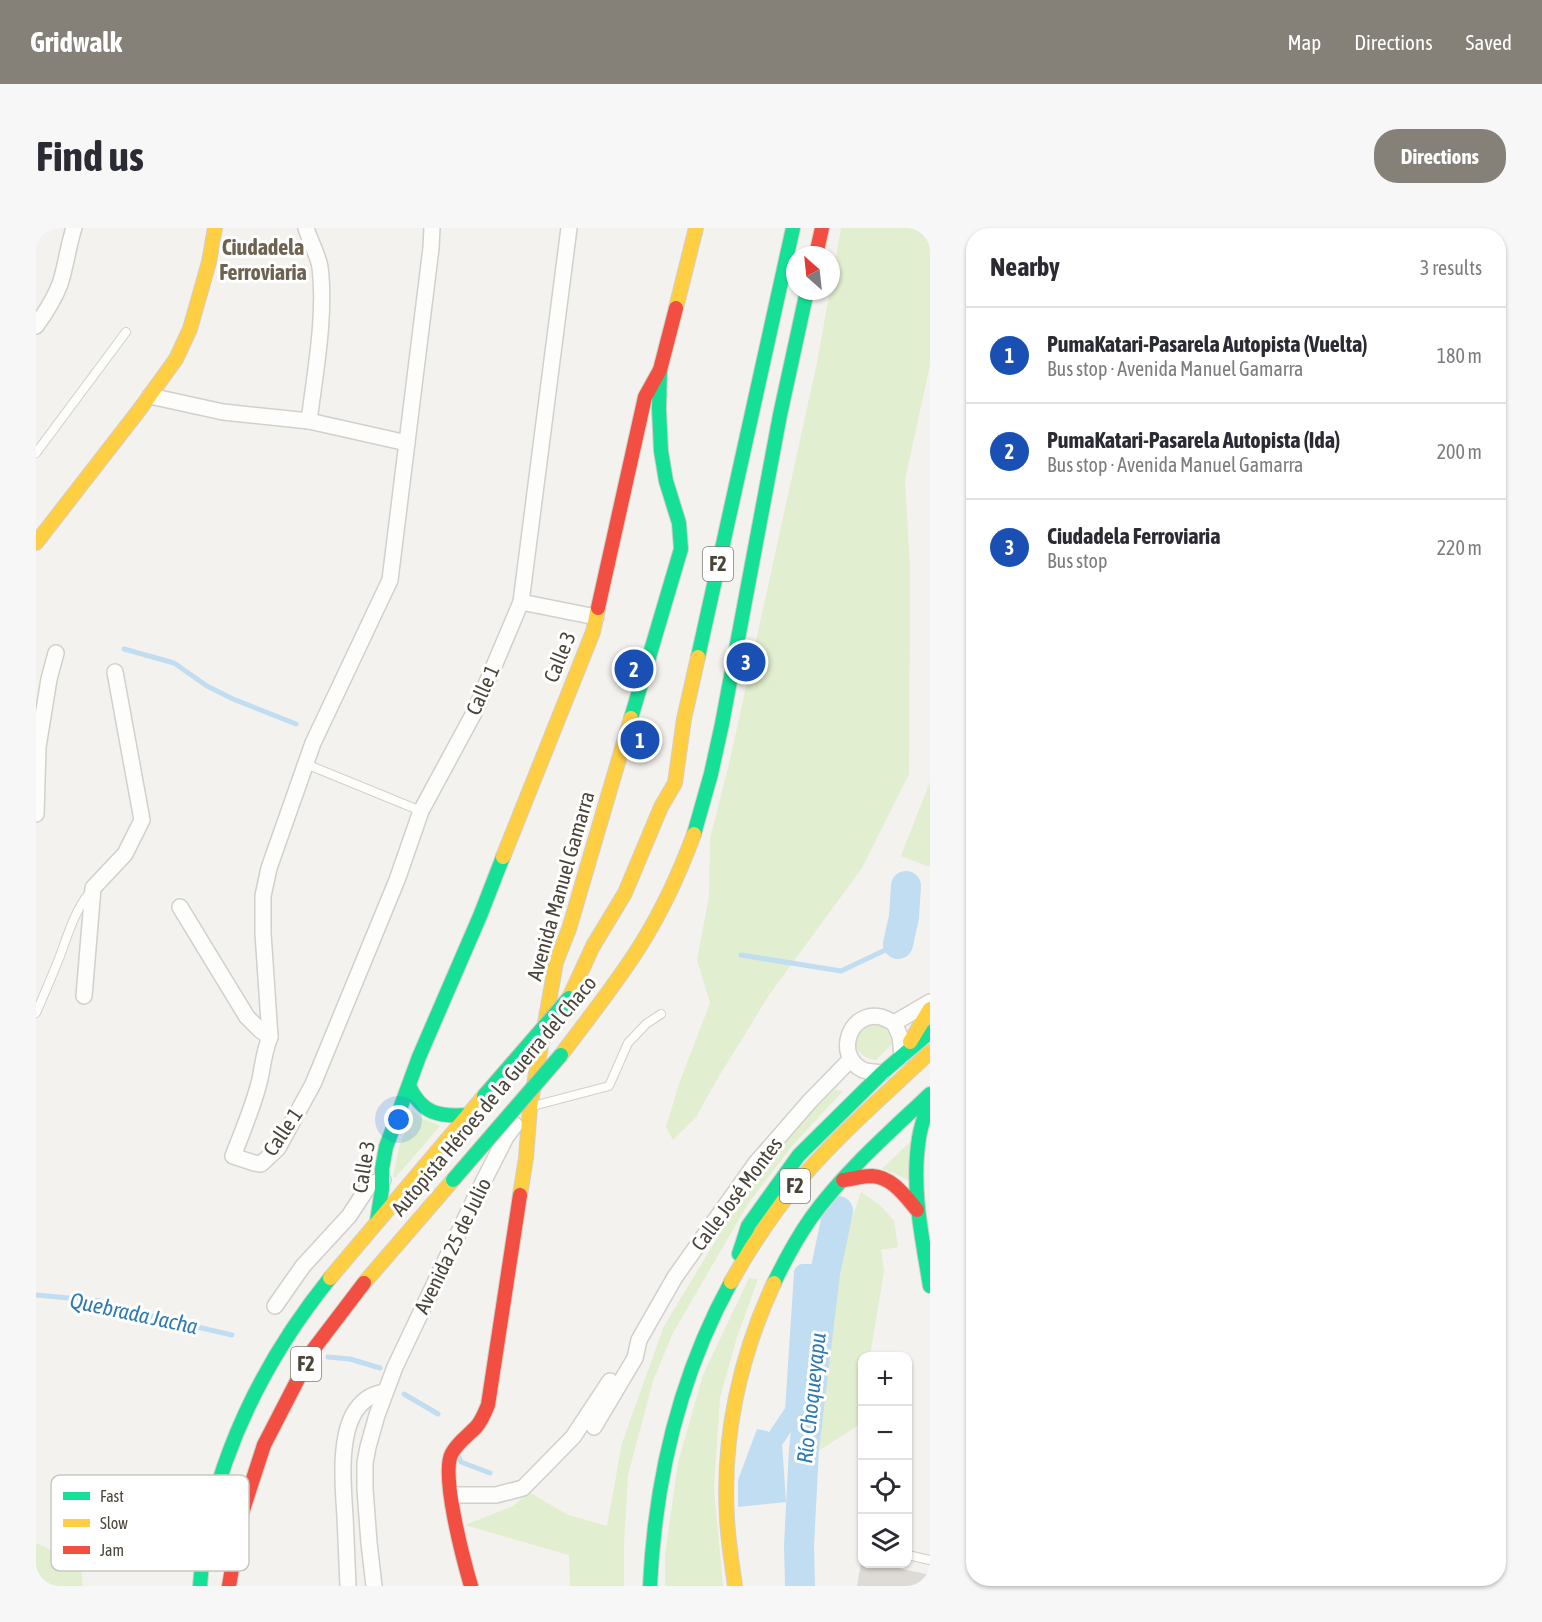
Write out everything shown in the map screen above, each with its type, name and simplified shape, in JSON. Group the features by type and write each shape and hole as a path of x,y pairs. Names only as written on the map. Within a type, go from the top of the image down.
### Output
{"main road":[{"path":"36,543 176,359 190,329 209,262 215,228"},
{"name":"Calle 3","path":"377,1221 386,1147 419,1057 493,883 593,632 645,397 660,370 696,228"},
{"name":"Autopista Héroes de la Guerra del Chaco","path":"223,1475 258,1386 312,1300 340,1264 569,998 592,946 624,893 661,807 675,783 684,719 793,228"},
{"path":"818,246 822,228"},
{"name":"Autopista Héroes de la Guerra del Chaco","path":"249,1491 260,1456 313,1350 373,1272 561,1055 642,946 663,906 697,825 711,774 792,352 805,300"},
{"name":"Avenida Manuel Gamarra","path":"471,1586 456,1530 448,1471 450,1455 478,1425 488,1404 526,1158 530,1107 556,962 572,919 681,549 681,530 665,478 662,453 660,370"},
{"path":"902,1056 930,1009"},
{"path":"724,1296 748,1226 799,1155 882,1072 930,1032"},
{"name":"F2","path":"650,1586 654,1528 665,1461 685,1385 734,1275 771,1217 801,1179 846,1131 930,1052"},
{"path":"409,1086 412,1095 426,1109 448,1116 468,1115"},
{"path":"930,1096 919,1137 917,1158 917,1210 930,1286"},
{"name":"F2","path":"735,1586 727,1517 731,1419 738,1382 768,1294 817,1210 875,1145 930,1096"},
{"path":"843,1180 872,1176 887,1180 901,1190 917,1210"},
{"name":"Autopista Héroes de la Guerra del Chaco","path":"200,1586 202,1571"},
{"name":"Autopista Héroes de la Guerra del Chaco","path":"229,1586 231,1571"}],"street":[{"path":"36,326 52,304 61,282 74,228"},
{"path":"306,228 320,265 321,299 318,349 309,421"},
{"name":"Calle 1","path":"432,228 390,580 313,743 269,868 263,896 263,933 270,1037 265,1048 254,1101 233,1156 254,1163 261,1164 278,1148 313,1084 397,880 421,811 475,711 521,602 568,228"},
{"path":"150,396 223,412 309,421 407,443"},
{"path":"521,602 596,617"},
{"path":"36,814 38,747 49,679 56,653"},
{"path":"84,996 93,888 125,854 142,820 115,672"},
{"path":"180,906 247,1017 270,1037"},
{"path":"894,1023 930,1002"},
{"path":"882,1072 863,1070 850,1060 846,1040 853,1026 866,1018 879,1016 894,1023 900,1036 902,1056"},
{"name":"Calle José Montes","path":"452,1495 496,1495 523,1488 573,1437 639,1340 675,1277 756,1163 810,1101 850,1060"},
{"name":"Avenida 25 de Julio","path":"374,1586 365,1463 385,1392 506,1137 530,1107"},
{"path":"275,1306 303,1266 349,1216 370,1184 383,1180"},
{"name":"Calle José Montes","path":"594,1427 636,1358 639,1340"},
{"path":"348,1586 343,1474 348,1427 363,1401 373,1394 385,1392"}],"lane":[{"path":"36,453 126,332"},
{"path":"306,764 421,811"},
{"path":"36,1013 71,926 84,899 93,888"},
{"path":"530,1107 609,1086 628,1043 646,1024 661,1014"},
{"path":"912,1556 930,1560"}],"green space":[{"path":"841,228 930,228 930,365 905,480 910,568 909,774 862,868 769,995 696,1117 673,1140 666,1127 679,1084 710,1003 697,960 709,897 710,838 729,764 816,367 828,300 840,300 840,246 838,246"},
{"path":"930,782 930,867 901,856"},
{"path":"873,1024 887,1030 892,1044 876,1060 869,1059 859,1052 855,1042 859,1031"},
{"path":"834,1090 843,1091 792,1146 748,1204 673,1333 653,1381 628,1475 624,1586 570,1586 569,1555 465,1525 513,1506 529,1492 568,1515 607,1526 622,1443 664,1326 754,1177 786,1137"},
{"path":"412,1110 421,1118 440,1126 395,1178 393,1176 399,1148"},
{"path":"916,1136 912,1182 882,1169"},
{"path":"861,1192 880,1205 894,1221 898,1247 881,1250 884,1271 871,1352 858,1352 858,1425 814,1454 835,1285 846,1236"},
{"path":"749,1278 758,1279 737,1337 720,1398 714,1488 723,1586 665,1586 665,1556 678,1463 703,1375"},
{"path":"36,1543 51,1550 51,1571 82,1571 83,1586 36,1586"}],"water":[{"path":"757,1429 767,1431 782,1443 786,1502 738,1507 738,1480"}],"building":[{"path":"860,1568 898,1568 930,1575 930,1586 857,1586"}],"waterway":[{"path":"124,649 174,663 207,686 296,724"},
{"name":"Río Choqueyapu","path":"898,944 904,917 906,886"},
{"path":"741,955 841,971 898,944"},
{"name":"Río Choqueyapu","path":"800,1586 799,1545 804,1449 825,1273 838,1211"},
{"path":"776,1438 794,1411 803,1273 825,1273"},
{"name":"Quebrada Jacha","path":"36,1295 100,1301 124,1310 232,1335"},
{"name":"Quebrada Jacha","path":"328,1357 350,1359 380,1368"},
{"name":"Quebrada Jacha","path":"404,1394 438,1414"},
{"name":"Quebrada Jacha","path":"458,1455 461,1462 490,1473"}],"traffic: fast":[{"path":"698,657 793,228"},
{"path":"694,834 722,724 780,415 805,300"},
{"path":"631,718 681,549 679,523 666,481 661,451 660,370"},
{"path":"377,1221 386,1147 419,1057 503,857"},
{"path":"484,1096 569,998"},
{"path":"739,1254 748,1226 799,1155 882,1073 930,1032"},
{"path":"453,1180 561,1055"},
{"path":"409,1086 420,1103 432,1112 468,1115"},
{"path":"774,1283 801,1233 824,1201 867,1153 930,1094"},
{"path":"930,1098 919,1138 916,1175 918,1212 930,1286"},
{"path":"222,1475 241,1424 271,1363 309,1305 330,1278"},
{"path":"650,1586 658,1507 673,1429 698,1354 731,1282"},
{"path":"200,1586 202,1571"}],"traffic: slow":[{"path":"36,543 176,359 190,329 209,262 215,228"},
{"path":"676,308 696,228"},
{"path":"503,857 593,632 598,608"},
{"path":"569,998 593,946 625,893 661,807 675,783 684,719 698,657"},
{"path":"520,1195 530,1107 556,962 569,929 631,718"},
{"path":"561,1055 602,1001 648,933 670,891 694,834"},
{"path":"910,1042 930,1009"},
{"path":"731,1282 763,1230 800,1180 847,1130 930,1052"},
{"path":"330,1278 484,1096"},
{"path":"364,1283 453,1180"},
{"path":"735,1586 727,1518 727,1457 743,1368 774,1283"}],"traffic: jam":[{"path":"818,246 822,228"},
{"path":"598,608 645,397 660,370 676,308"},
{"path":"843,1180 865,1176 879,1177 898,1188 917,1210"},
{"path":"471,1586 454,1518 449,1463 454,1449 479,1424 488,1405 520,1195"},
{"path":"249,1491 264,1445 313,1350 364,1283"},
{"path":"229,1586 232,1571"}],"place":[{"name":"Ciudadela Ferroviaria","path":"746,662"},
{"name":"PumaKatari-Pasarela Autopista (Ida)","path":"634,669"},
{"name":"PumaKatari-Pasarela Autopista (Vuelta)","path":"640,740"}],"district":[{"name":"Ciudadela Ferroviaria","path":"263,260"}]}
